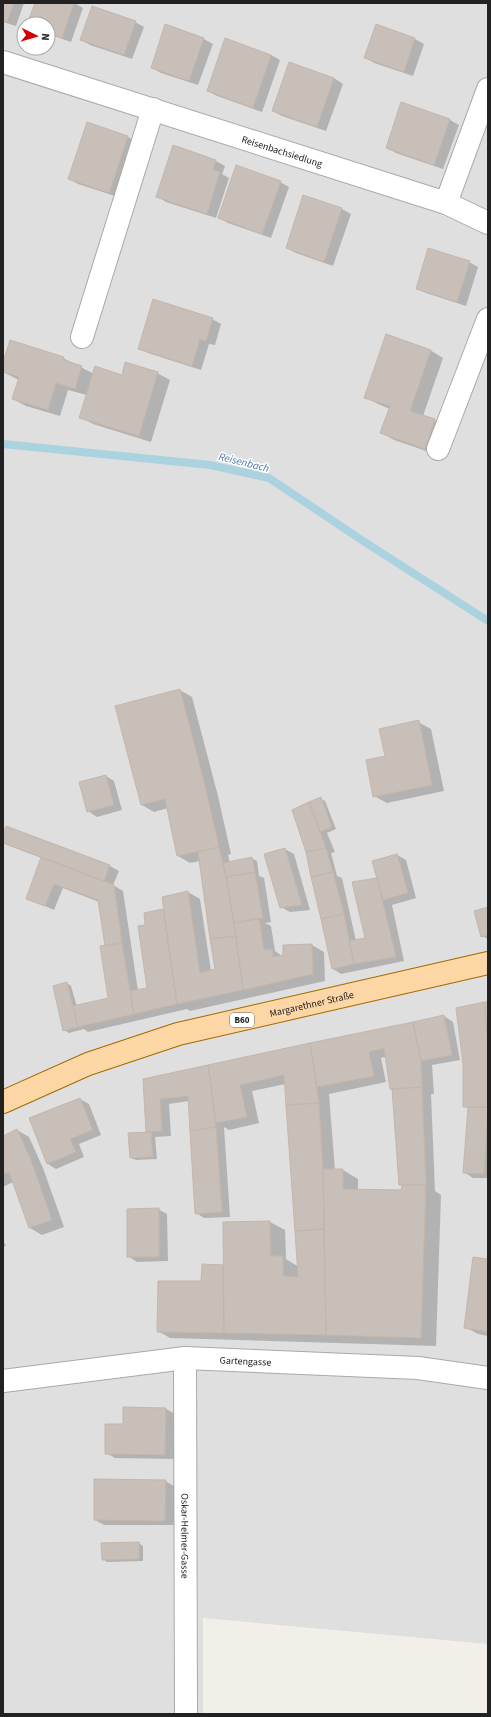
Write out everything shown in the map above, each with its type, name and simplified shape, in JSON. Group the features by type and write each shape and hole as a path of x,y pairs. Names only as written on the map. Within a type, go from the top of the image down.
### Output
{"main road":[{"name":"Margarethner Straße","path":"3,1102 88,1064 178,1034 488,963"}],"street":[{"name":"Reisenbachsiedlung","path":"3,62 446,203 488,223"},
{"path":"446,203 488,89"},
{"path":"82,337 153,109"},
{"path":"438,449 488,319"},
{"name":"Gartengasse","path":"3,1380 185,1358 418,1368 488,1378"},
{"name":"Oskar-Helmer-Gasse","path":"185,1358 186,1714"}],"shaded area":[{"path":"3,3 488,3 488,1644 203,1618 203,1714 3,1714"}],"building":[{"path":"3,3 14,3 7,22 3,21"},
{"path":"35,3 74,3 62,38 56,36 56,16 30,16"},
{"path":"92,6 136,21 124,55 80,40"},
{"path":"165,24 204,38 189,81 151,68"},
{"path":"376,24 415,38 404,72 364,58"},
{"path":"225,38 271,55 253,108 207,91"},
{"path":"289,62 334,78 317,127 272,111"},
{"path":"401,102 450,119 434,165 386,148"},
{"path":"87,122 128,136 109,193 68,179"},
{"path":"173,145 216,160 213,169 220,172 207,214 156,197"},
{"path":"236,165 281,181 262,234 218,218"},
{"path":"303,195 342,208 324,262 286,248"},
{"path":"428,248 470,261 457,302 416,289"},
{"path":"153,299 213,318 206,341 200,339 192,366 138,349"},
{"path":"386,334 431,350 410,411 435,419 425,449 380,433 390,406 364,398"},
{"path":"10,340 64,357 63,360 82,366 75,389 56,383 48,410 12,399 19,377 3,372 3,362"},
{"path":"125,362 158,372 139,436 79,418 95,366 122,375"},
{"path":"180,689 206,789 219,847 177,856 165,799 141,805 115,706"},
{"path":"419,720 432,785 373,797 366,760 385,756 379,729"},
{"path":"106,775 114,805 87,812 79,782"},
{"path":"321,797 332,827 320,832 309,802"},
{"path":"309,802 326,848 306,852 292,810"},
{"path":"6,826 110,865 104,881 3,843 3,834"},
{"path":"219,847 226,877 236,936 210,939 198,852"},
{"path":"285,848 302,905 280,908 264,854"},
{"path":"326,848 333,872 311,877 306,852"},
{"path":"397,854 408,893 383,900 372,861"},
{"path":"41,857 114,885 122,943 105,946 98,900 54,884 45,906 26,899"},
{"path":"252,857 255,872 226,877 223,863"},
{"path":"255,872 263,918 234,923 226,877"},
{"path":"333,872 344,914 321,919 311,877"},
{"path":"377,878 396,957 354,964 349,941 365,938 352,882"},
{"path":"188,891 200,973 215,969 210,939 236,936 243,990 177,1004 162,897"},
{"path":"488,907 488,935 481,937 474,911"},
{"path":"163,909 177,1004 134,1014 130,991 147,988 138,926 145,925 144,913"},
{"path":"344,914 354,964 332,969 321,919"},
{"path":"259,918 264,950 272,949 273,957 283,955 283,945 312,944 313,974 243,990 234,923"},
{"path":"122,943 134,1014 78,1027 73,1006 108,998 100,946"},
{"path":"67,982 78,1027 63,1031 53,986"},
{"path":"484,1002 488,1044 488,1107 463,1107 463,1064 456,1008"},
{"path":"484,1002 488,1002 488,1044"},
{"path":"444,1015 452,1055 421,1061 413,1022"},
{"path":"413,1022 421,1061 422,1087 390,1089 384,1048 369,1052 374,1076 317,1087 310,1043"},
{"path":"310,1043 319,1103 286,1105 284,1075 240,1085 247,1117 216,1123 208,1065"},
{"path":"208,1065 216,1127 190,1131 188,1096 160,1099 162,1131 146,1132 143,1079"},
{"path":"422,1087 426,1185 399,1185 392,1089"},
{"path":"80,1098 93,1130 70,1139 76,1152 47,1164 29,1118"},
{"path":"319,1103 323,1169 324,1229 295,1231 286,1105"},
{"path":"468,1107 488,1107 484,1174 463,1173"},
{"path":"216,1127 222,1212 195,1214 190,1131"},
{"path":"17,1129 31,1160 52,1220 29,1228 9,1172 3,1174 3,1136"},
{"path":"151,1132 153,1157 130,1158 128,1133"},
{"path":"323,1169 343,1169 343,1189 401,1190 402,1185 426,1185 421,1338 326,1335"},
{"path":"159,1208 159,1257 127,1257 127,1209"},
{"path":"270,1221 271,1256 283,1256 283,1276 298,1277 295,1231 324,1229 326,1335 224,1333 223,1222"},
{"path":"473,1257 488,1259 488,1332 464,1328"},
{"path":"202,1264 223,1265 224,1333 157,1332 158,1281 201,1281"},
{"path":"123,1407 166,1408 165,1455 105,1454 105,1424 123,1424"},
{"path":"94,1479 166,1480 165,1521 94,1520"},
{"path":"139,1542 139,1559 102,1560 101,1543"}],"waterway":[{"name":"Reisenbach","path":"3,444 210,465 269,478 360,539 488,621"}]}
